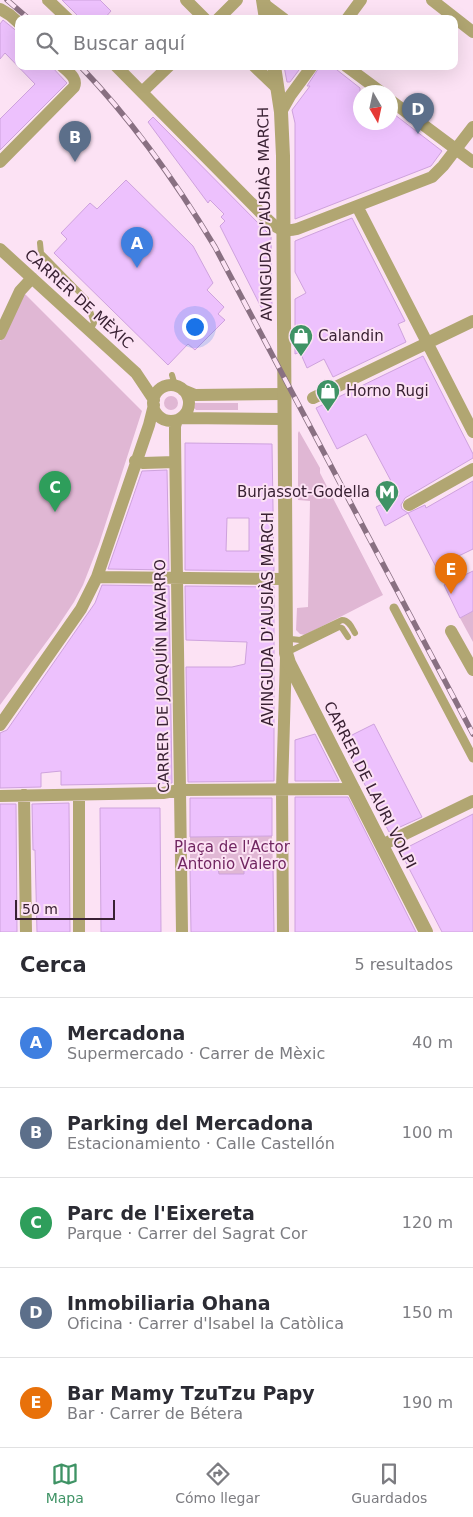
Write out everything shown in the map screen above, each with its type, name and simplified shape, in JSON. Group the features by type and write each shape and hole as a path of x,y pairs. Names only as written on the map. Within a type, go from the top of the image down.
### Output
{"street":[{"path":"48,0 64,15"},
{"path":"186,0 201,15"},
{"path":"222,15 237,0"},
{"path":"351,15 361,0"},
{"path":"432,0 451,15"},
{"path":"264,2 266,15"},
{"path":"264,2 279,15"},
{"path":"0,9 15,19"},
{"path":"458,20 473,32"},
{"path":"0,162 74,87 76,83 66,70"},
{"path":"120,70 260,212 277,228 284,231 297,229 432,177 473,127"},
{"path":"142,92 165,70"},
{"path":"258,70 277,88"},
{"name":"AVINGUDA D'AUSIÀS MARCH","path":"275,70 281,112 284,231 283,394 286,653 282,789 283,932"},
{"path":"281,112 309,70"},
{"path":"351,70 372,85"},
{"path":"398,106 473,162"},
{"path":"357,206 473,432"},
{"name":"CARRER DE MÈXIC","path":"0,249 136,373 154,403"},
{"path":"0,334 20,291 32,278"},
{"path":"313,398 473,321"},
{"name":"CARRER DE MÈXIC","path":"136,373 160,383 176,384 194,395 283,394"},
{"path":"0,725 81,609 97,577 148,425 154,403 158,391 176,384 187,395 190,404 186,415 172,421 158,415 154,403"},
{"path":"179,419 284,419"},
{"name":"CARRER DE JOAQUÍN NAVARRO","path":"179,419 175,426 175,462 182,932"},
{"path":"135,461 143,463 175,462"},
{"path":"409,505 473,469"},
{"path":"97,577 285,579"},
{"path":"394,608 473,758"},
{"path":"451,631 473,670"},
{"name":"CARRER DE LAURI VOLPI","path":"286,653 289,663 426,932"},
{"path":"0,796 163,793 180,790 354,789"},
{"path":"24,795 26,932"},
{"path":"79,795 80,932"},
{"path":"382,845 473,801"}],"lane":[{"path":"40,243 41,253 86,299 94,323 90,330"},
{"path":"286,630 291,640 300,640 342,620 346,620 355,633"},
{"path":"286,653 338,627 342,628 348,637"}],"green space":[{"path":"24,293 142,411 99,544 83,585 56,629 0,705 0,341"},
{"path":"168,396 174,396 178,403 174,410 168,410 164,406 164,400"},
{"path":"195,403 238,403 238,410 196,410 194,408"},
{"path":"299,431 320,468 320,473 383,595 305,635 300,634 296,630 297,608 308,607 310,501 298,500"},
{"path":"473,611 473,642 460,618"},
{"name":"Plaça de l'Actor Antonio Valero","path":"272,836 273,869 245,869 244,874 219,874 218,869 190,869 190,837"}],"building":[{"path":"62,0 100,0 111,11 108,15 77,15"},
{"path":"3,20 15,30 15,63 5,53 0,59 0,24"},
{"path":"21,70 55,70 67,83 0,150 0,119 35,84"},
{"path":"285,70 299,70 290,82 287,82"},
{"path":"317,70 337,70 356,85 353,85 353,130 398,130 398,117 442,151 431,166 295,219 295,123 292,110 310,86 307,86"},
{"path":"153,117 271,236 272,311 263,311 220,226 225,221 221,217 224,214 210,200 208,203 148,122"},
{"path":"126,180 193,246 213,283 207,290 224,307 218,314 225,320 195,350 188,344 168,365 54,253 67,239 61,233 90,203 97,209"},
{"path":"352,218 405,321 398,324 406,342 333,377 324,359 307,368 300,352 295,354 295,299 306,293 295,272 295,241"},
{"path":"423,356 473,454 473,458 405,498 401,505 402,509 408,513 385,526 376,507 399,496 366,434 337,449 316,408"},
{"path":"185,443 272,444 274,571 185,570","holes":["227,518 249,518 249,551 226,551"]},
{"path":"167,470 169,570 108,569 142,471"},
{"path":"473,481 473,549 436,567 408,513 425,505 426,508"},
{"path":"473,571 473,611 460,618 444,585"},
{"path":"102,585 169,586 172,783 61,785 61,771 41,773 41,787 0,788 0,733 7,730 95,603"},
{"path":"185,586 274,587 274,781 188,782 186,667 232,667 245,664 247,642 186,640"},
{"path":"374,724 422,817 389,832 342,740"},
{"path":"315,734 339,781 295,781 295,740"},
{"path":"295,797 348,797 416,932 295,932"},
{"path":"190,798 272,798 272,836 190,837"},
{"path":"69,803 70,932 37,932 32,804"},
{"path":"0,804 16,804 17,932 0,932"},
{"path":"100,808 160,808 161,932 101,932"},
{"path":"473,814 473,932 442,932 400,851"},
{"path":"190,869 218,869 219,874 244,874 244,869 273,869 274,932 191,932"}],"railway":[{"path":"7,0 24,15"},
{"path":"84,70 136,130 185,199 215,247 473,734"}],"place":[{"name":"Inmobiliaria Ohana","path":"418,134"},
{"name":"Parking del Mercadona","path":"75,162"},
{"name":"Mercadona","path":"137,268"},
{"name":"Calandin","path":"301,357"},
{"name":"Horno Rugi","path":"328,412"},
{"name":"Parc de l'Eixereta","path":"55,512"},
{"name":"Burjassot-Godella","path":"387,513"},
{"name":"Bar Mamy TzuTzu Papy","path":"451,594"}]}
